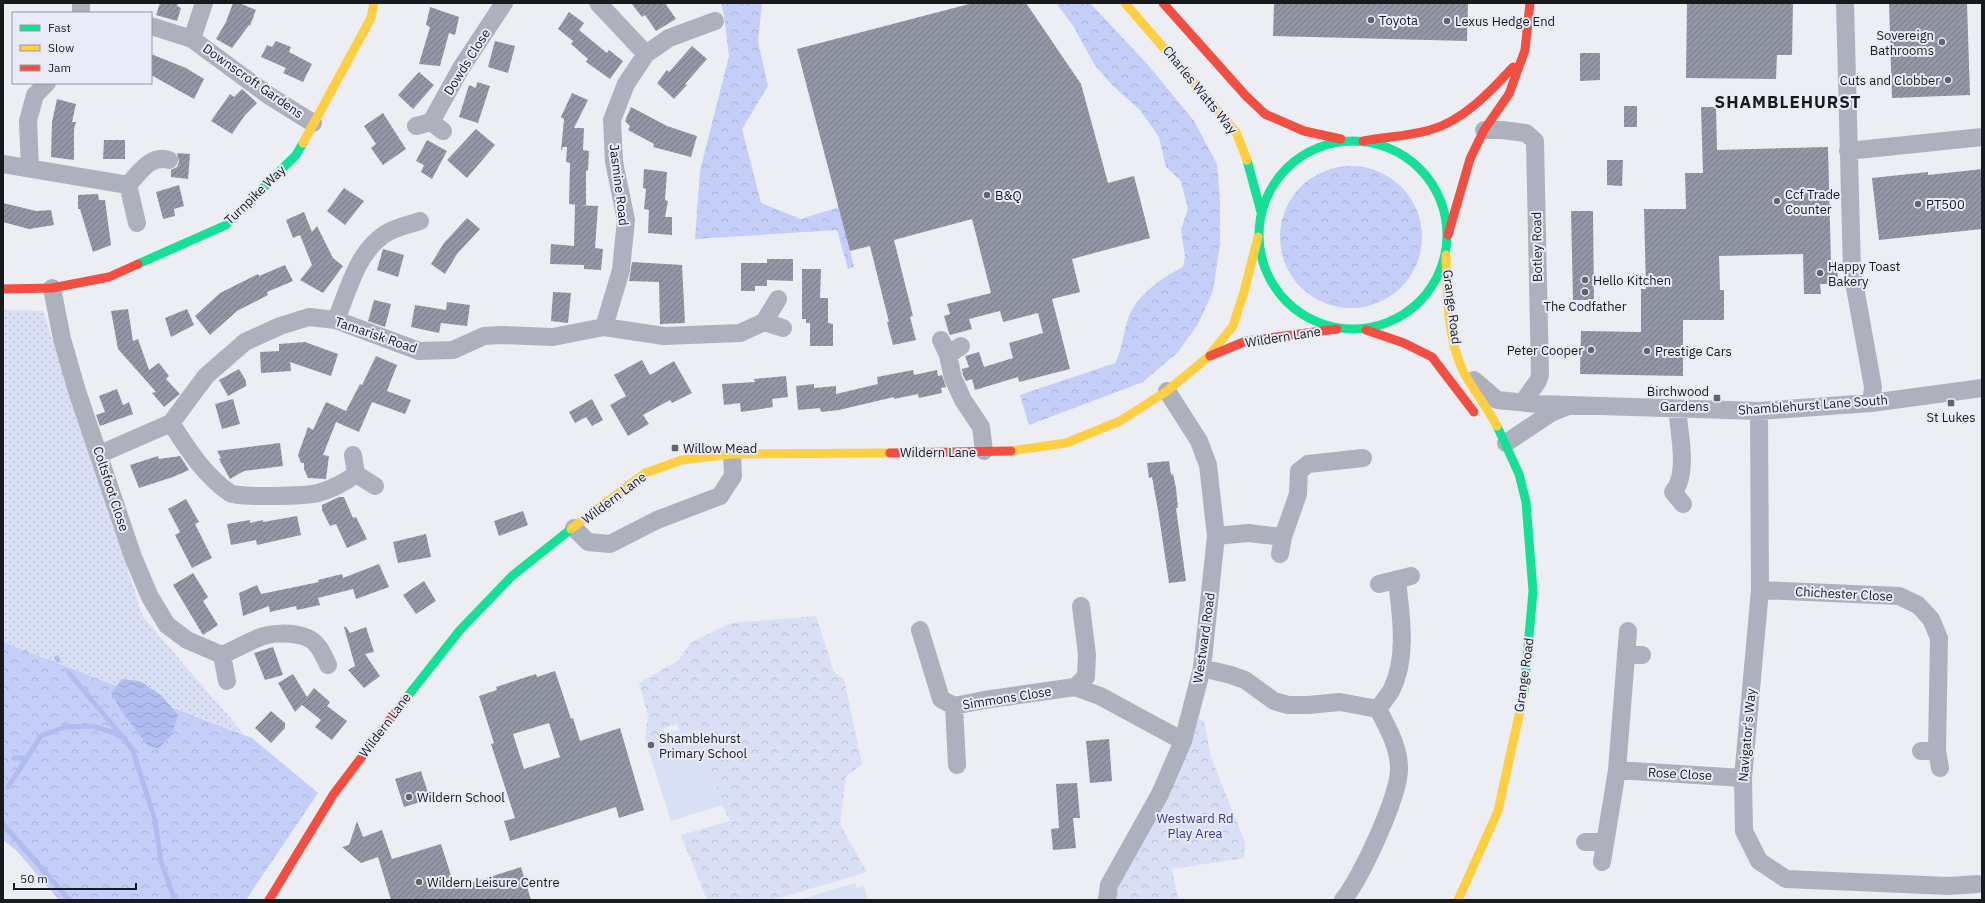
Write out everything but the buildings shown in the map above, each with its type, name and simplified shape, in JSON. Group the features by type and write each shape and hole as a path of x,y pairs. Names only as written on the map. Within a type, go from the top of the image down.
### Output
{"main road":[{"name":"Turnpike Way","path":"3,289 52,288 109,277 226,225 296,155 371,18 374,3"},
{"name":"Charles Watts Way","path":"1125,3 1236,132 1250,167 1261,212"},
{"path":"1163,3 1264,114 1304,131 1346,141"},
{"path":"1522,57 1494,88 1467,112 1431,130 1363,141 1346,141 1317,147 1292,162 1272,185 1261,212 1258,237 1262,263 1273,287 1290,307 1312,322 1337,330 1366,330 1394,321 1418,305 1436,282 1446,255 1448,235 1470,159 1484,130 1509,94 1525,50 1530,3"},
{"path":"1363,141 1386,146 1406,157 1424,172 1437,191 1445,212 1448,235"},
{"name":"Wildern Lane","path":"269,900 333,795 389,719 460,630 512,576 644,472 682,460 732,454 1007,452 1066,443 1120,421 1167,391 1208,357 1233,326 1244,292 1258,237"},
{"name":"Grange Road","path":"1446,255 1447,295 1453,338 1463,370 1488,409 1520,474 1526,502 1533,591 1525,687 1498,811 1458,900"},
{"name":"Wildern Lane","path":"1208,357 1246,341 1337,330"},
{"name":"Grange Road","path":"1366,330 1404,343 1432,357 1481,419 1506,443"}],"street":[{"name":"Downscroft Gardens","path":"192,39 204,3"},
{"name":"Dowds Close","path":"430,126 461,68 504,3"},
{"path":"598,3 646,54"},
{"path":"1845,3 1852,271 1873,387 1871,403"},
{"name":"Jasmine Road","path":"604,327 621,270 626,220 614,162 612,120 626,84 646,54 669,38 715,21"},
{"name":"Downscroft Gardens","path":"152,26 192,39 268,95 313,124"},
{"path":"30,168 28,121 34,95 46,84"},
{"name":"Botley Road","path":"1484,130 1526,132 1535,141 1540,374 1538,381 1523,402"},
{"path":"1848,151 1982,137"},
{"path":"128,185 148,163 164,158 169,160"},
{"path":"3,164 128,185"},
{"path":"128,185 137,223"},
{"path":"336,320 358,265 383,230 420,221"},
{"name":"Coltsfoot Close","path":"52,288 62,339 133,557 150,597 167,625 187,640 222,655"},
{"path":"778,299 764,322 783,328"},
{"name":"Tamarisk Road","path":"100,454 171,423 206,376 245,342 280,326 309,317 336,320 419,352 453,350 484,336 501,335 553,337 604,327 664,336 706,336 740,334 764,322"},
{"path":"950,347 953,378 963,400 981,428 984,451"},
{"name":"Shamblehurst Lane South","path":"1463,370 1498,400 1538,404 1677,409 1759,411 1871,403 1982,388"},
{"name":"Westward Road","path":"1107,900 1108,885 1160,794 1183,741 1202,668 1216,536 1206,458 1199,441 1167,391"},
{"name":"Shamblehurst Lane South","path":"1506,443 1551,412 1572,405"},
{"path":"1671,497 1679,486 1682,462 1677,409"},
{"name":"Navigator's Way","path":"1759,411 1760,590 1743,778 1744,831 1759,861 1786,879 1949,893 1978,884"},
{"path":"171,423 191,454 213,479 231,494 251,497 316,494 339,486 356,474"},
{"path":"574,528 588,542 610,544 657,520 720,496 732,476 732,454"},
{"path":"353,455 356,474 375,486"},
{"path":"1280,554 1284,536 1298,494 1298,475 1301,468 1308,464 1363,458"},
{"path":"1216,536 1248,533 1284,536"},
{"path":"1378,709 1391,691 1398,671 1402,632 1404,578 1379,584"},
{"name":"Chichester Close","path":"1760,590 1899,596 1918,604 1931,619 1939,638 1929,750 1940,768"},
{"path":"1075,687 1086,677 1087,655 1081,606"},
{"name":"Simmons Close","path":"920,630 941,699 954,706 984,700 1075,687 1100,696 1183,741"},
{"path":"1602,862 1634,654 1628,631"},
{"path":"227,681 222,655 257,638 275,634 294,635 308,638 323,653 328,665"},
{"path":"1202,668 1231,674 1245,680 1274,701 1288,704 1308,705 1340,702 1378,709"},
{"path":"954,706 957,765"},
{"path":"1343,900 1352,889 1372,851 1394,791 1400,768 1397,749 1378,709"},
{"name":"Rose Close","path":"1617,770 1743,778"},
{"path":"1585,842 1604,842"}],"green space":[{"path":"721,3 762,3 758,42 768,86 742,129 761,203 801,219 839,207 854,267 848,269 837,230 695,239 700,171 729,56"},
{"path":"1056,3 1090,3 1148,65 1194,121 1217,164 1220,200 1220,244 1213,291 1198,324 1178,352 1143,382 1029,425 1020,395 1115,363 1120,352 1127,322 1133,308 1145,293 1159,281 1183,267 1185,257 1181,229 1188,209 1181,181 1166,167 1159,137 1140,110 1112,85 1094,64 1074,27"},
{"path":"1351,166 1371,169 1378,172 1396,182 1406,192 1419,217 1422,237 1419,257 1416,264 1406,282 1396,292 1371,305 1351,308 1331,305 1324,302 1306,292 1296,282 1283,257 1280,237 1283,217 1286,210 1296,192 1306,182 1331,169"},
{"path":"3,310 43,311 143,617 244,734 3,642"},
{"path":"816,616 834,672 844,679 862,764 846,776 840,824 867,872 773,900 707,900 681,835 730,821 722,805 697,724 679,730 677,724 663,729 665,734 645,740 648,716 639,683 678,661 690,643 731,623"},
{"path":"3,642 252,738 318,793 246,900 59,900 16,850 3,840"},
{"name":"Westward Rd Play Area","path":"1198,719 1204,721 1211,757 1245,842 1244,858 1172,869 1178,899 1113,900 1114,892 1189,747"},
{"path":"697,724 722,805 671,821 645,740"},
{"path":"855,883 857,888 864,886 868,900 799,900"}],"water":[{"path":"122,679 140,681 162,696 178,715 172,734 159,748 148,746 122,712 111,693"}],"waterway":[{"path":"69,673 121,735"},
{"path":"8,787 41,736 65,727 92,726 112,732 124,738 133,751 155,820 161,862 175,900"},
{"path":"14,758 26,758"},
{"path":"3,824 69,900"}],"traffic: fast":[{"path":"1362,141 1371,142 1398,152 1420,168 1432,183 1440,199 1446,217 1447,235 1446,253 1440,271 1432,287 1420,302 1405,314 1389,322 1371,328 1344,329 1335,328 1308,318 1293,308 1280,295 1270,280 1260,253 1259,226 1260,217 1270,190 1280,175 1293,162 1308,152 1335,142 1362,141"},
{"path":"138,264 226,225 296,155 303,143"},
{"path":"1247,160 1261,212"},
{"path":"1497,426 1519,474 1526,502 1533,591 1524,692"},
{"path":"407,697 460,630 512,576 571,529"}],"traffic: slow":[{"path":"303,143 371,18 374,3"},
{"path":"1125,3 1236,132 1247,160"},
{"path":"1011,451 1066,443 1120,421 1167,391 1208,357 1233,326 1244,292 1258,237"},
{"path":"1446,255 1449,314 1458,358 1467,378 1497,426"},
{"path":"571,529 645,473 682,460 732,454 890,453"},
{"path":"1458,900 1498,811 1524,692"}],"traffic: jam":[{"path":"1163,3 1246,96 1265,114 1304,131 1341,139"},
{"path":"1448,235 1470,159 1484,130 1509,94 1525,50 1530,3"},
{"path":"1363,141 1414,134 1442,126 1454,120 1476,104 1513,67"},
{"path":"3,289 52,288 109,277 138,264"},
{"path":"1210,356 1246,341 1337,329"},
{"path":"1366,330 1404,343 1432,357 1474,412"},
{"path":"890,453 1011,451"},
{"path":"269,900 333,795 407,697"}],"place":[{"name":"Toyota","path":"1371,20"},
{"name":"Lexus Hedge End","path":"1447,21"},
{"name":"Sovereign Bathrooms","path":"1942,42"},
{"name":"Cuts and Clobber","path":"1948,80"},
{"name":"B&Q","path":"987,195"},
{"name":"Ccf Trade Counter","path":"1777,201"},
{"name":"PT500","path":"1918,204"},
{"name":"Happy Toast Bakery","path":"1820,273"},
{"name":"Hello Kitchen","path":"1585,280"},
{"name":"The Codfather","path":"1585,292"},
{"name":"Peter Cooper","path":"1591,350"},
{"name":"Prestige Cars","path":"1647,351"},
{"name":"Birchwood Gardens","path":"1717,398"},
{"name":"St Lukes","path":"1951,403"},
{"name":"Willow Mead","path":"675,448"},
{"name":"Shamblehurst Primary School","path":"651,745"},
{"name":"Wildern School","path":"409,797"},
{"name":"Wildern Leisure Centre","path":"419,882"}],"district":[{"name":"SHAMBLEHURST","path":"1788,102"}]}
